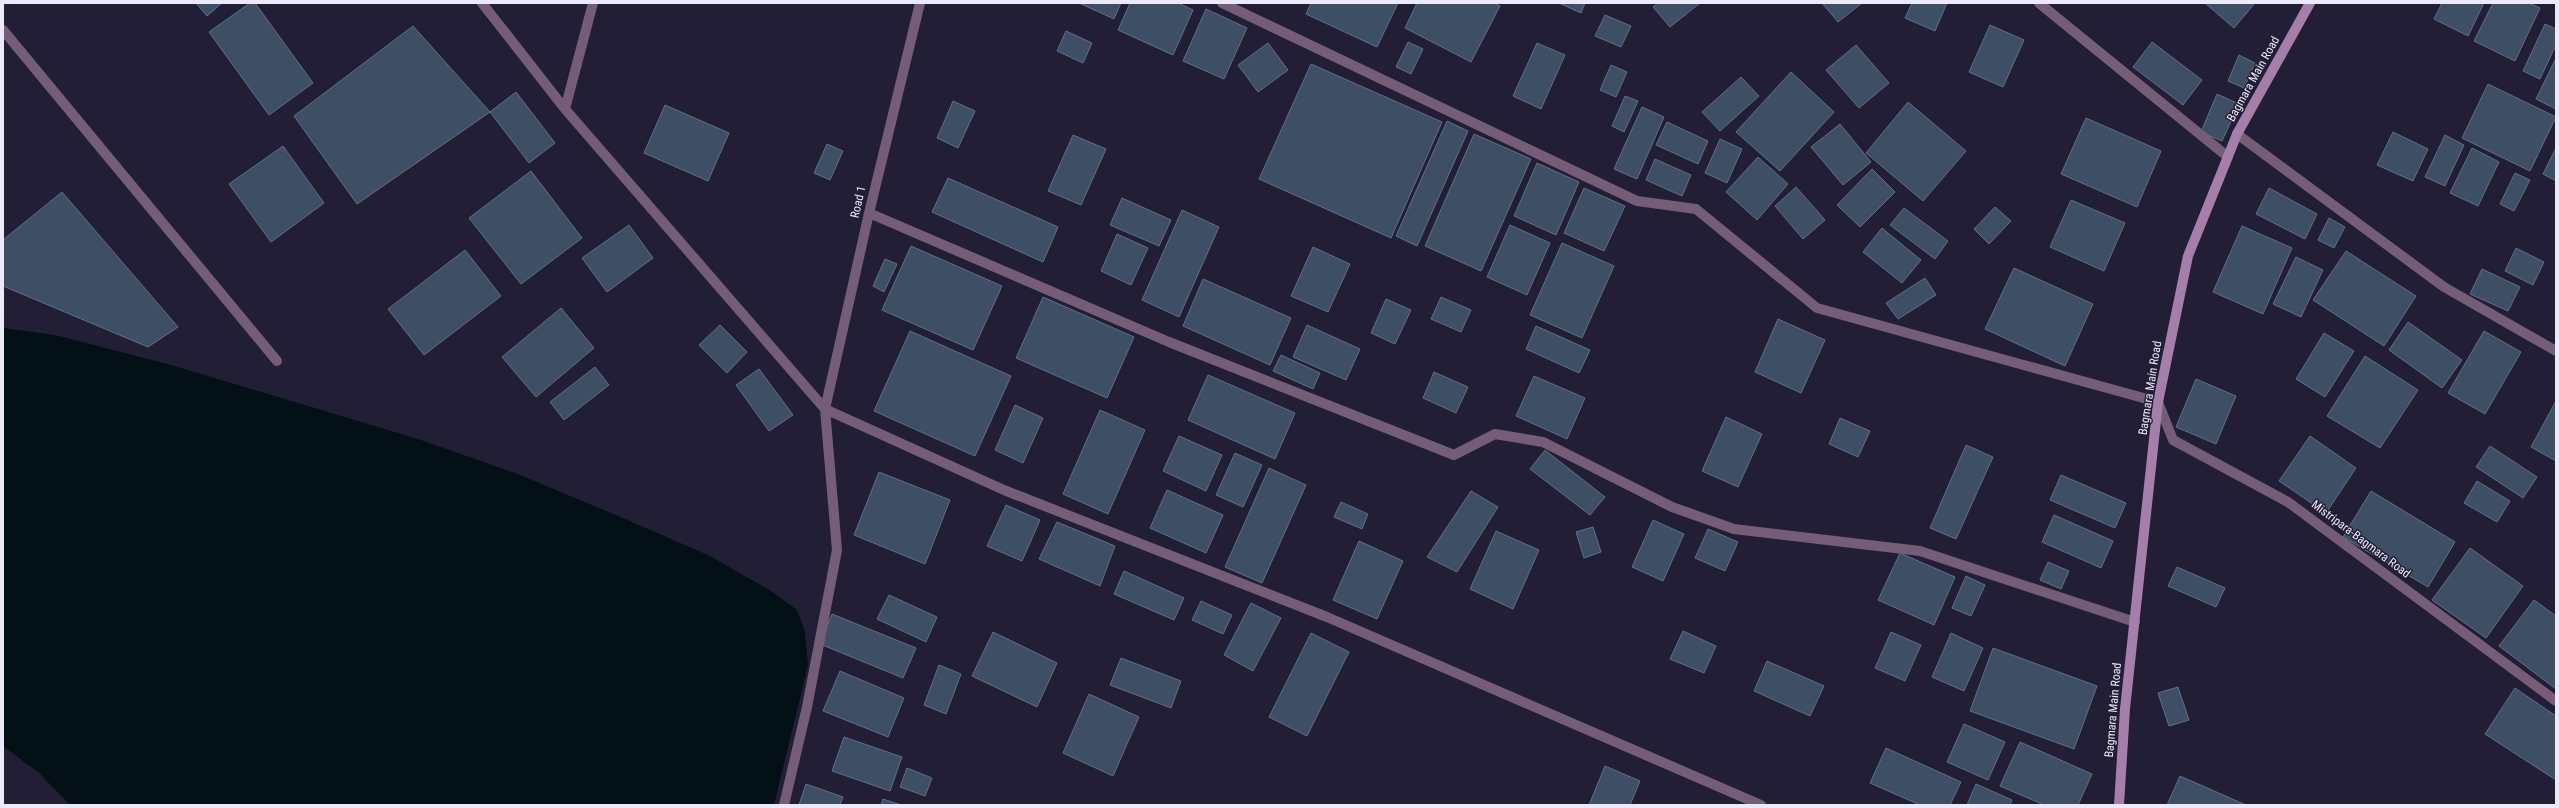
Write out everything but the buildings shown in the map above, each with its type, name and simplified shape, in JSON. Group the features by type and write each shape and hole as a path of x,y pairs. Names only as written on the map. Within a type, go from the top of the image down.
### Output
{"street":[{"path":"482,3 565,109 825,409 1004,490 1327,617 1761,805"},
{"path":"565,109 593,3"},
{"name":"Road 1","path":"784,805 807,707 837,550 825,409 869,213 920,3"},
{"path":"1222,3 1637,201 1696,209 1817,308 2158,402"},
{"path":"2039,3 2228,157"},
{"name":"Bagmara Main Road","path":"2119,805 2125,708 2158,402 2188,256 2237,134 2310,3"},
{"path":"3,30 277,361"},
{"path":"2237,134 2444,287 2556,351"},
{"path":"869,213 1169,342 1454,456 1495,434 1543,442 1672,507 1734,529 1920,551 2135,622"},
{"name":"Mistripara-Bagmara Road","path":"2158,402 2173,440 2288,502 2556,701"}],"shaded area":[{"path":"3,328 55,335 171,365 418,439 518,474 625,519 710,556 771,591 797,610 805,632 808,665 774,805 70,805 39,773 3,746"}]}
